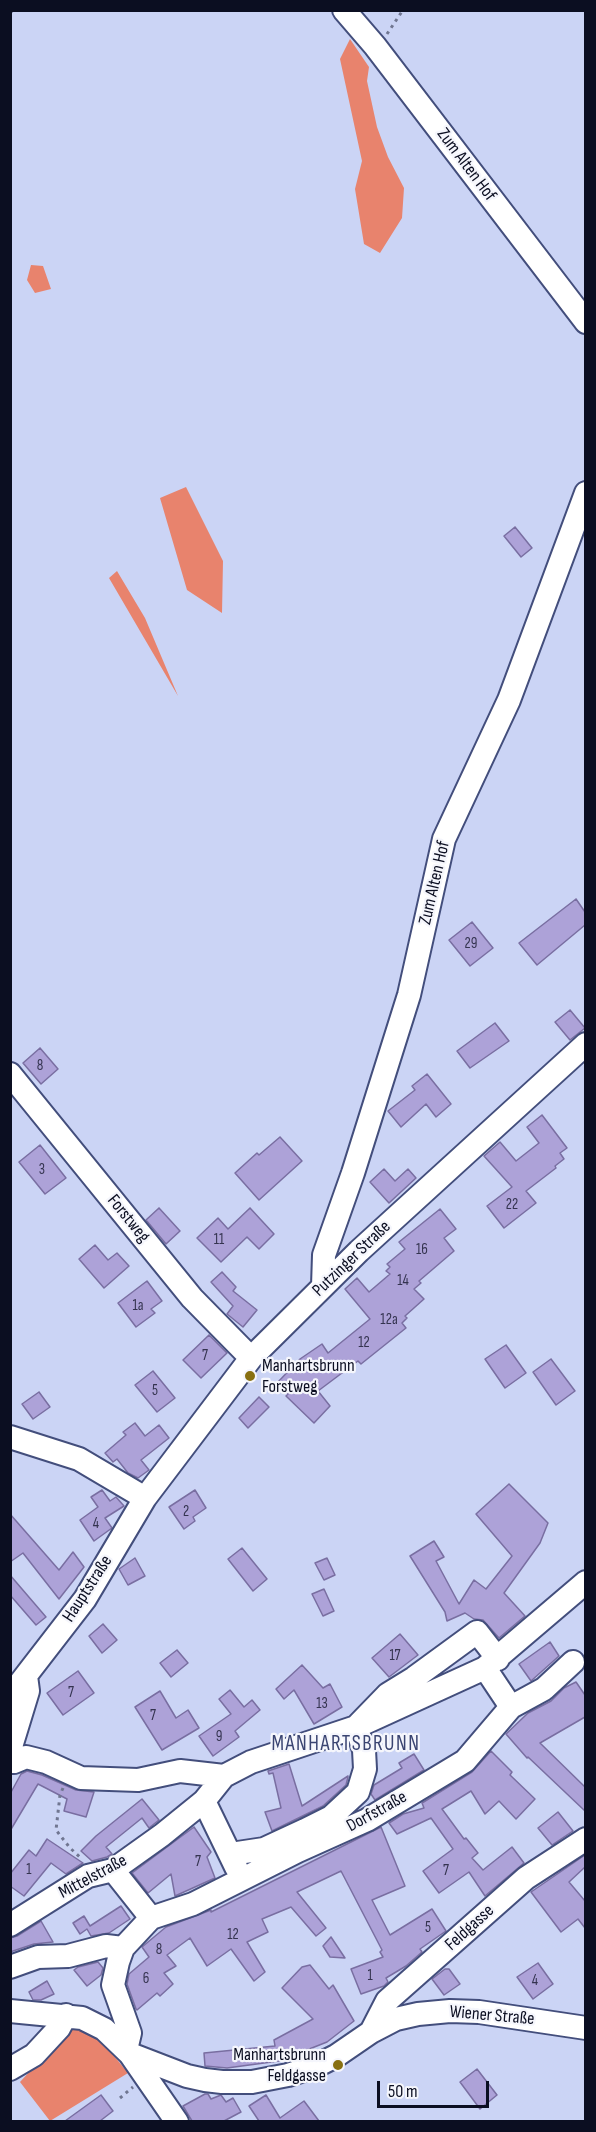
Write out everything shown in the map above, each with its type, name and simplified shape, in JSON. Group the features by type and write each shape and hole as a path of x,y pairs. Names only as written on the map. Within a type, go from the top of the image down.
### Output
{"street":[{"name":"Zum Alten Hof","path":"344,10 375,46 585,321"},
{"name":"Zum Alten Hof","path":"322,1286 324,1255 353,1173 409,995 444,839 509,700 585,493"},
{"name":"Putzinger Straße","path":"145,1498 251,1358 322,1286 585,1044"},
{"name":"Forstweg","path":"10,1074 192,1298 251,1358"},
{"path":"10,1437 79,1459 145,1498"},
{"name":"Hauptstraße","path":"10,1696 85,1599 145,1498"},
{"name":"Mittelstraße","path":"10,1925 88,1876 105,1872 162,1835 204,1801 224,1776 251,1762 356,1727 492,1664 585,1582"},
{"name":"Mittelstraße","path":"356,1727 388,1694 477,1632 511,1707"},
{"name":"Dorfstraße","path":"128,2052 130,2033 113,1985 117,1962 123,1948 151,1918 193,1904 298,1851 368,1820 465,1761 511,1707 544,1689 573,1662"},
{"path":"10,1750 28,1691 26,1675"},
{"name":"Dorfstraße","path":"231,1854 264,1848 305,1830 331,1817 358,1792 365,1769 364,1750 356,1727"},
{"path":"10,1762 26,1757 46,1762 81,1778 138,1780 180,1772 224,1776"},
{"path":"204,1801 242,1879"},
{"name":"Feldgasse","path":"371,2032 387,2001 526,1878 585,1839"},
{"path":"105,1872 151,1918"},
{"path":"10,1967 38,1957 68,1956 106,1946 123,1948"},
{"name":"Wiener Straße","path":"128,2052 187,2076 222,2082 252,2082 288,2075 316,2066 396,2019 418,2014 450,2010 479,2012 585,2028"},
{"path":"10,2012 66,2015 82,2018 104,2028 128,2052 171,2113"},
{"path":"10,2070 34,2055 59,2028 66,2015"},
{"path":"171,2113 187,2076"}],"path":[{"path":"375,46 391,31 403,10"},
{"path":"70,1773 60,1795 56,1830 70,1848 105,1872"}],"shaded area":[{"path":"350,39 369,67 367,81 377,127 388,157 404,188 402,218 380,253 364,244 355,189 362,161 340,59"},
{"path":"31,265 43,266 51,289 35,293 27,280"},
{"path":"186,487 223,561 222,613 187,590 160,498"},
{"path":"117,571 145,618 178,696 109,578"},
{"path":"70,2028 85,2030 106,2046 128,2073 50,2121 20,2082"}],"building":[{"path":"515,527 532,548 521,557 504,536"},
{"path":"576,899 585,912 585,925 537,965 519,943"},
{"path":"472,922 493,948 470,966 449,940"},
{"path":"570,1010 585,1028 570,1040 555,1022"},
{"path":"495,1023 509,1041 470,1068 457,1051"},
{"path":"40,1048 58,1069 41,1084 23,1063"},
{"path":"427,1074 451,1104 436,1117 426,1104 401,1127 388,1111 415,1090 412,1086"},
{"path":"542,1115 567,1148 560,1153 564,1159 526,1191 536,1203 504,1228 487,1206 512,1187 484,1156 500,1142 516,1161 539,1143 527,1127"},
{"path":"280,1137 302,1161 259,1200 235,1173 257,1153 259,1155"},
{"path":"40,1145 66,1178 45,1194 19,1162"},
{"path":"384,1169 395,1181 408,1169 416,1178 389,1203 370,1182"},
{"path":"159,1208 180,1231 166,1244 146,1220"},
{"path":"250,1208 274,1234 259,1249 247,1237 221,1262 197,1238 218,1218 228,1229"},
{"path":"440,1209 456,1229 444,1238 454,1251 419,1281 421,1283 414,1289 424,1299 405,1316 407,1318 402,1323 406,1328 361,1364 358,1361 318,1391 330,1406 314,1423 286,1396 288,1394 277,1383 300,1359 322,1344 328,1353 370,1319 345,1289 357,1278 369,1292 390,1274 386,1271 390,1267 387,1264 405,1249 399,1242"},
{"path":"95,1245 108,1260 117,1253 129,1266 104,1288 79,1259"},
{"path":"222,1272 236,1287 233,1291 257,1310 243,1327 227,1314 233,1306 211,1282"},
{"path":"147,1281 162,1301 151,1309 155,1313 136,1327 118,1303"},
{"path":"209,1335 227,1353 201,1378 183,1360"},
{"path":"506,1345 526,1373 505,1388 485,1359"},
{"path":"551,1359 575,1391 556,1405 533,1372"},
{"path":"153,1371 175,1398 157,1412 135,1385"},
{"path":"39,1392 50,1407 33,1419 22,1404"},
{"path":"259,1397 269,1407 248,1428 239,1418"},
{"path":"135,1423 145,1436 159,1425 169,1438 141,1460 149,1470 138,1478 128,1473 117,1459 113,1462 105,1453 126,1435 123,1432"},
{"path":"509,1484 548,1523 540,1543 504,1593 525,1616 499,1638 483,1620 474,1619 465,1613 447,1621 445,1612 410,1556 434,1541 444,1557 436,1561 459,1604 474,1580 486,1589 512,1556 476,1514"},
{"path":"102,1490 110,1501 116,1497 124,1506 105,1518 112,1528 94,1541 80,1520 98,1507 91,1497"},
{"path":"195,1490 206,1508 193,1517 195,1521 184,1529 169,1507"},
{"path":"10,1514 59,1570 73,1552 84,1567 59,1599 23,1553 10,1562"},
{"path":"242,1548 267,1579 253,1591 228,1559"},
{"path":"135,1558 145,1576 128,1585 119,1569"},
{"path":"327,1558 335,1575 324,1580 315,1563"},
{"path":"10,1575 46,1617 36,1625 10,1595"},
{"path":"324,1589 334,1611 323,1616 312,1594"},
{"path":"103,1624 117,1640 102,1653 89,1636"},
{"path":"400,1634 418,1655 389,1677 372,1658"},
{"path":"550,1642 559,1656 531,1681 519,1664"},
{"path":"177,1650 188,1663 171,1677 160,1663"},
{"path":"302,1665 323,1688 330,1684 342,1707 314,1724 294,1690 284,1699 276,1689"},
{"path":"78,1671 94,1693 63,1715 47,1693"},
{"path":"576,1682 585,1695 585,1717 540,1743 585,1787 585,1811 527,1758 506,1734 528,1713 551,1701 564,1688"},
{"path":"230,1690 244,1707 252,1700 260,1710 235,1731 239,1737 213,1756 199,1736 231,1714 219,1699"},
{"path":"160,1691 176,1718 188,1710 199,1728 162,1750 135,1707"},
{"path":"491,1751 512,1772 510,1775 535,1799 516,1819 499,1801 485,1814 471,1791 442,1809 464,1839 466,1838 478,1853 472,1858 483,1870 512,1847 524,1863 485,1896 469,1872 439,1893 423,1871 453,1849 431,1818 397,1834 389,1823 403,1814 424,1808 422,1803 472,1772"},
{"path":"414,1754 424,1770 375,1800 371,1794 374,1785 402,1768 399,1763"},
{"path":"289,1764 302,1806 348,1777 346,1785 323,1806 272,1831 265,1812 281,1808 273,1773 269,1774 268,1771"},
{"path":"27,1771 76,1790 94,1792 86,1817 64,1811 67,1799 38,1784 10,1831 10,1794 21,1774"},
{"path":"142,1799 159,1820 149,1828 142,1818 106,1847 112,1854 107,1857 92,1861 81,1851 96,1836"},
{"path":"558,1812 573,1831 552,1845 538,1828"},
{"path":"194,1827 211,1852 207,1857 215,1878 175,1896 171,1874 148,1893 132,1873"},
{"path":"381,1827 405,1886 372,1900 390,1935 432,1909 446,1931 420,1949 422,1952 406,1966 386,1978 388,1982 384,1986 361,1994 351,1969 383,1957 380,1952 382,1950 341,1871 297,1892 326,1928 316,1936 291,1907 262,1919 268,1932 247,1942 265,1972 254,1981 231,1949 207,1966 190,1938 167,1955 176,1966 164,1973 173,1984 160,1996 157,1993 136,2009 127,1984 129,1974 149,1957 142,1947 166,1927 211,1910 211,1912"},
{"path":"47,1839 83,1863 66,1874 51,1863 24,1896 10,1886 10,1874 29,1850 36,1856"},
{"path":"585,1855 585,1867 569,1882 585,1901 585,1928 578,1919 561,1932 531,1892"},
{"path":"121,1906 130,1919 109,1933 91,1936 87,1929 80,1934 73,1923 84,1916 90,1926"},
{"path":"41,1921 53,1942 34,1944 10,1952 10,1938"},
{"path":"331,1937 345,1958 330,1957 323,1946"},
{"path":"98,1962 103,1968 101,1975 87,1986 74,1970"},
{"path":"538,1963 553,1984 533,1999 517,1977"},
{"path":"310,1965 329,1989 333,1985 354,2021 327,2042 279,2061 227,2068 205,2066 204,2053 275,2046 274,2040 313,2019 282,1988 302,1967"},
{"path":"445,1969 449,1969 460,1984 444,1995 432,1979"},
{"path":"47,1981 54,1994 41,2000 33,2000 29,1992"},
{"path":"477,2069 497,2095 480,2109 460,2082"},
{"path":"208,2094 211,2099 221,2095 226,2102 233,2098 241,2112 224,2121 192,2121 183,2106"},
{"path":"101,2095 113,2111 100,2121 65,2121"},
{"path":"266,2095 280,2118 304,2101 319,2121 259,2121 249,2106"}],"place":[{"name":"Manhartsbrunn Forstweg","path":"250,1376"},
{"name":"Manhartsbrunn Feldgasse","path":"338,2065"}],"district":[{"name":"MANHARTSBRUNN","path":"346,1745"}]}
